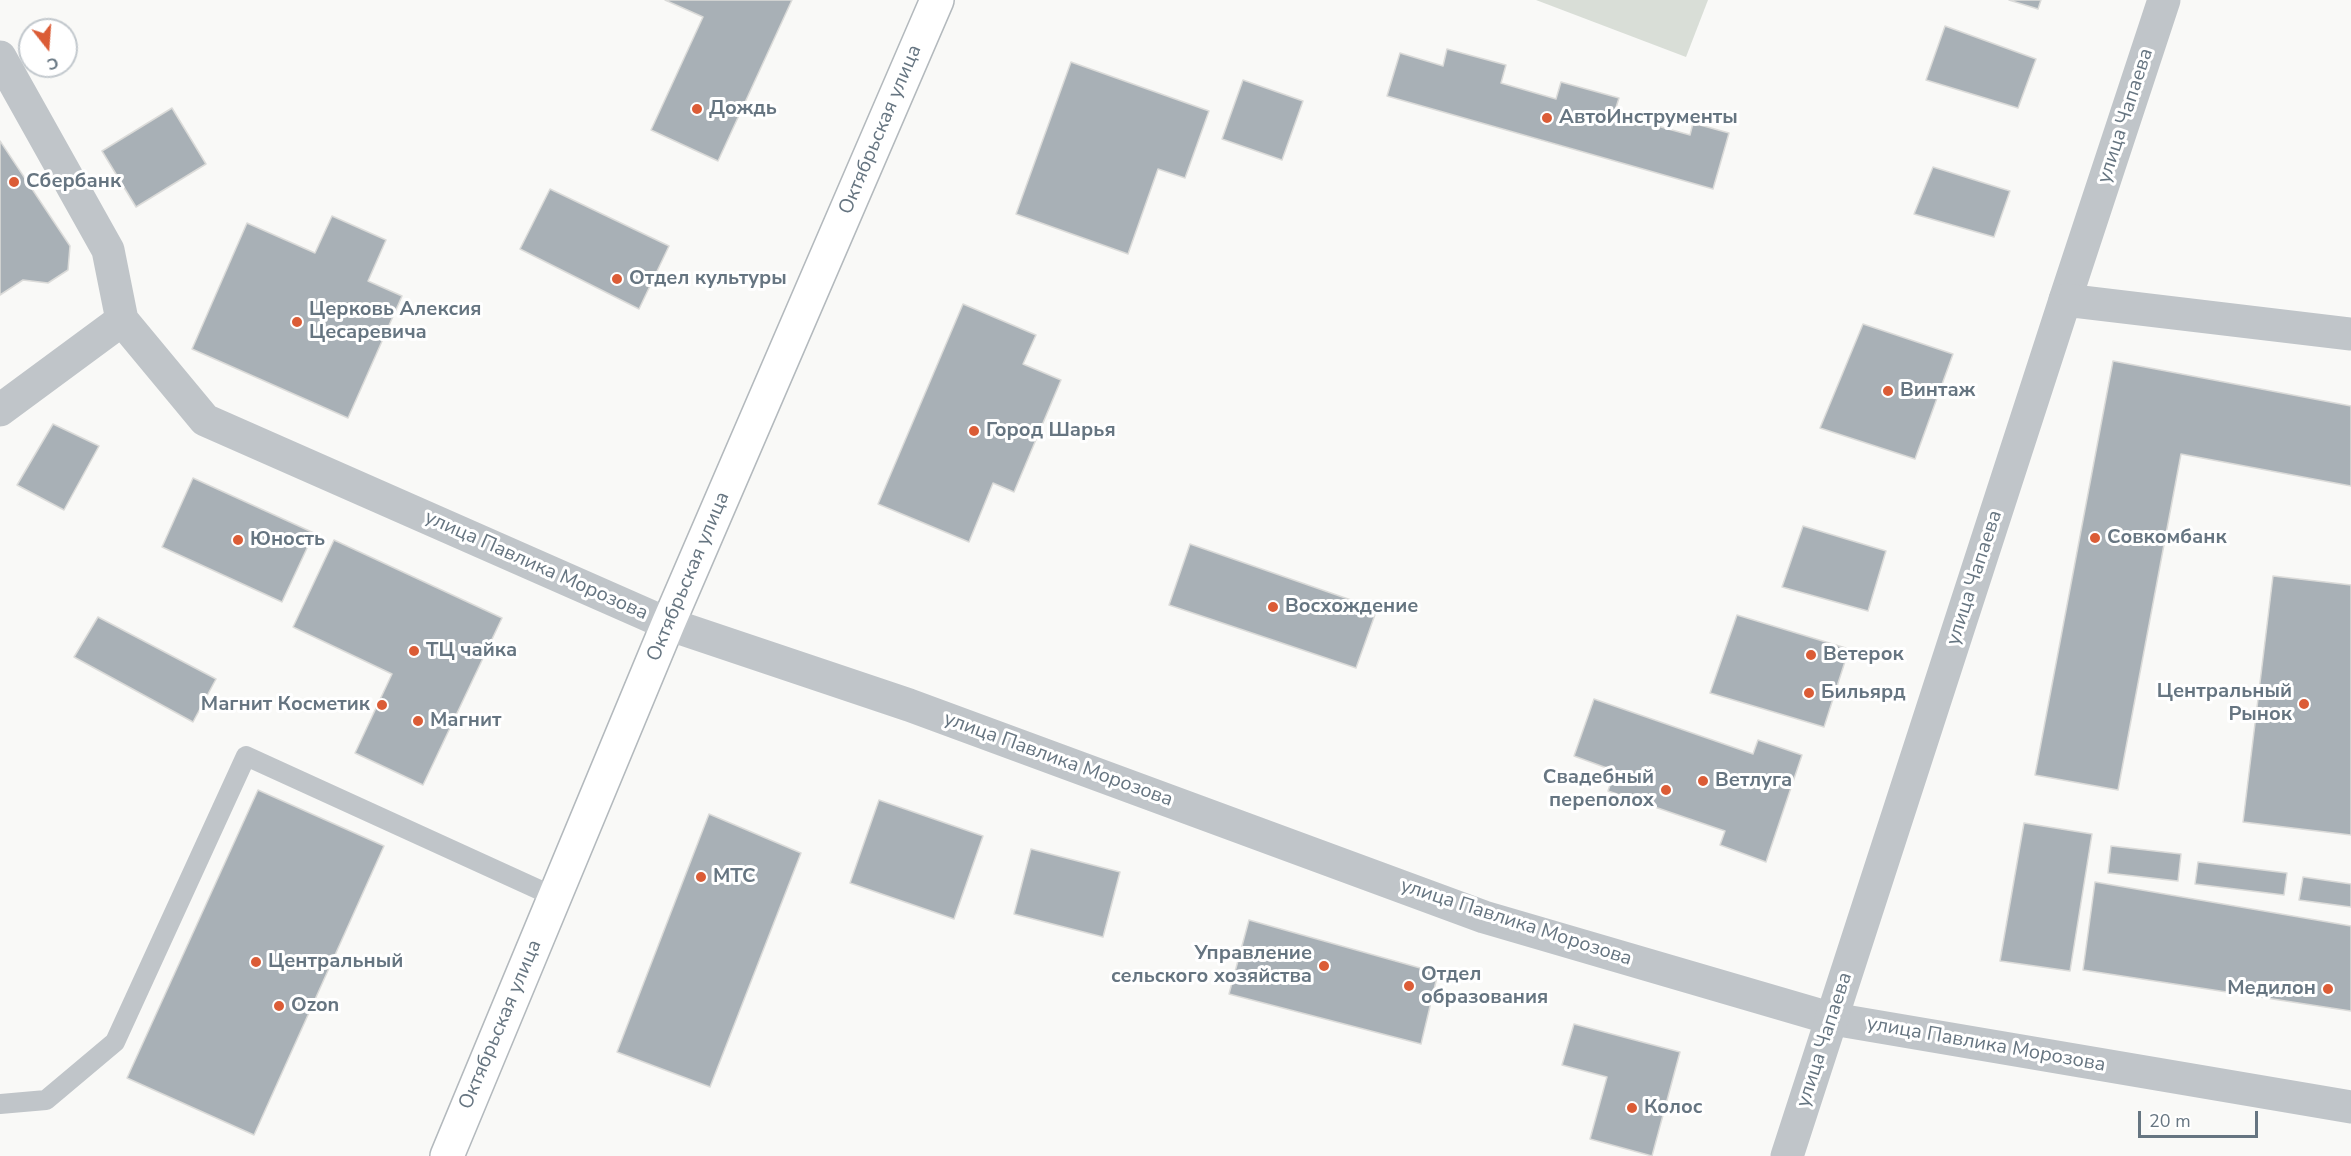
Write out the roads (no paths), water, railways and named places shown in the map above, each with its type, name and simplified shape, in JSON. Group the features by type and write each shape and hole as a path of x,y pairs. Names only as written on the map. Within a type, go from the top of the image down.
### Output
{"main road":[{"name":"Октябрьская улица","path":"447,1156 668,624 937,0"}],"street":[{"name":"улица Чапаева","path":"1787,1156 2164,0"},
{"name":"улица Павлика Морозова","path":"0,57 108,250 122,320 205,420 668,624 909,705 1484,917 1833,1019 2351,1107"},
{"path":"2065,300 2351,334"},
{"path":"0,410 122,320"}],"lane":[{"path":"0,1104 46,1101 115,1042 246,756 555,897"}],"place":[{"name":"Дождь","path":"697,109"},
{"name":"АвтоИнструменты","path":"1547,118"},
{"name":"Сбербанк","path":"14,182"},
{"name":"Отдел культуры","path":"617,279"},
{"name":"Церковь Алексия Цесаревича","path":"297,322"},
{"name":"Винтаж","path":"1888,391"},
{"name":"Город Шарья","path":"974,431"},
{"name":"Совкомбанк","path":"2095,538"},
{"name":"Юность","path":"238,540"},
{"name":"Восхождение","path":"1273,607"},
{"name":"ТЦ чайка","path":"414,651"},
{"name":"Ветерок","path":"1811,655"},
{"name":"Бильярд","path":"1809,693"},
{"name":"Центральный Рынок","path":"2304,704"},
{"name":"Магнит Косметик","path":"382,705"},
{"name":"Магнит","path":"418,721"},
{"name":"Ветлуга","path":"1703,781"},
{"name":"Свадебный переполох","path":"1666,790"},
{"name":"МТС","path":"701,877"},
{"name":"Центральный","path":"256,962"},
{"name":"Управление сельского хозяйства","path":"1324,966"},
{"name":"Отдел образования","path":"1409,986"},
{"name":"Медилон","path":"2328,989"},
{"name":"Ozon","path":"279,1006"},
{"name":"Колос","path":"1632,1108"}]}
